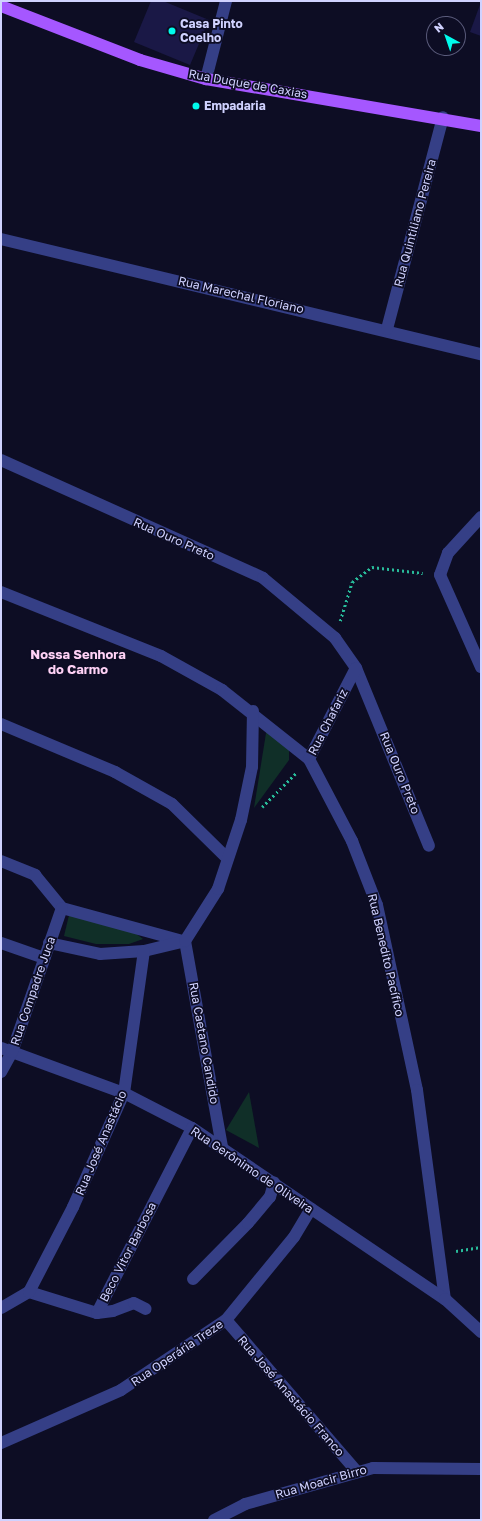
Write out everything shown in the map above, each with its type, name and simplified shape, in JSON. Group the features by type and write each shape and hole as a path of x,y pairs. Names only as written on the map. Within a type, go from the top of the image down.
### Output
{"main road":[{"name":"Rua Duque de Caxias","path":"1,6 140,60 206,80 443,117 481,126"}],"street":[{"path":"206,80 226,1"},
{"name":"Rua Quintiliano Pereira","path":"387,329 443,117"},
{"name":"Rua Marechal Floriano","path":"1,238 387,329 481,354"},
{"name":"Rua Ouro Preto","path":"1,460 263,578 335,638 356,668 429,846"},
{"path":"481,517 448,553 440,575 481,667"},
{"name":"Rua Benedito Pacífico","path":"1,592 161,656 253,711 309,759 352,841 377,905 417,1090 445,1299"},
{"name":"Rua Chafariz","path":"309,759 356,668"},
{"path":"49,943 100,954 144,951 184,941 218,889 227,858 241,820 252,767 253,711"},
{"path":"1,724 115,772 172,804 227,858"},
{"path":"1,861 35,875 62,908 184,941"},
{"name":"Rua Compadre Juca","path":"1,1072 6,1050 44,958 62,908"},
{"name":"Rua Caetano Candido","path":"184,941 222,1146"},
{"path":"1,944 44,958"},
{"name":"Rua José Anastácio","path":"29,1292 73,1207 124,1094 144,951"},
{"name":"Rua Gerônimo de Oliveira","path":"6,1050 124,1094 192,1128 222,1146 311,1209 445,1299 481,1332"},
{"name":"Beco Vitor Barbosa","path":"29,1292 97,1313 192,1128"},
{"path":"193,1279 248,1223 270,1197 274,1183"},
{"name":"Rua Operária Treze","path":"1,1443 121,1390 226,1320 294,1237 311,1209"},
{"path":"1,1308 29,1292"},
{"path":"97,1313 114,1311 134,1303 146,1309"},
{"name":"Rua José Anastácio Franco","path":"226,1320 357,1472"},
{"name":"Rua Moacir Birro","path":"214,1520 246,1504 373,1468 481,1469"}],"path":[{"path":"335,638 352,582 372,567 440,575"},
{"name":"Rua Chafariz","path":"241,820 268,803 309,759"},
{"path":"438,1254 481,1247"}],"green space":[{"path":"267,727 289,744 289,760 254,808"},
{"path":"70,911 126,926 143,939 129,944 96,944 64,936"},
{"path":"249,1092 259,1148 226,1130"}],"building":[{"name":"Casa Pinto Coelho","path":"151,1 163,1 209,20 190,65 134,42"},
{"path":"481,2 481,36 470,32"}],"place":[{"name":"Casa Pinto Coelho","path":"172,31"},
{"name":"Empadaria","path":"196,106"}],"district":[{"name":"Nossa Senhora do Carmo","path":"78,662"}]}
